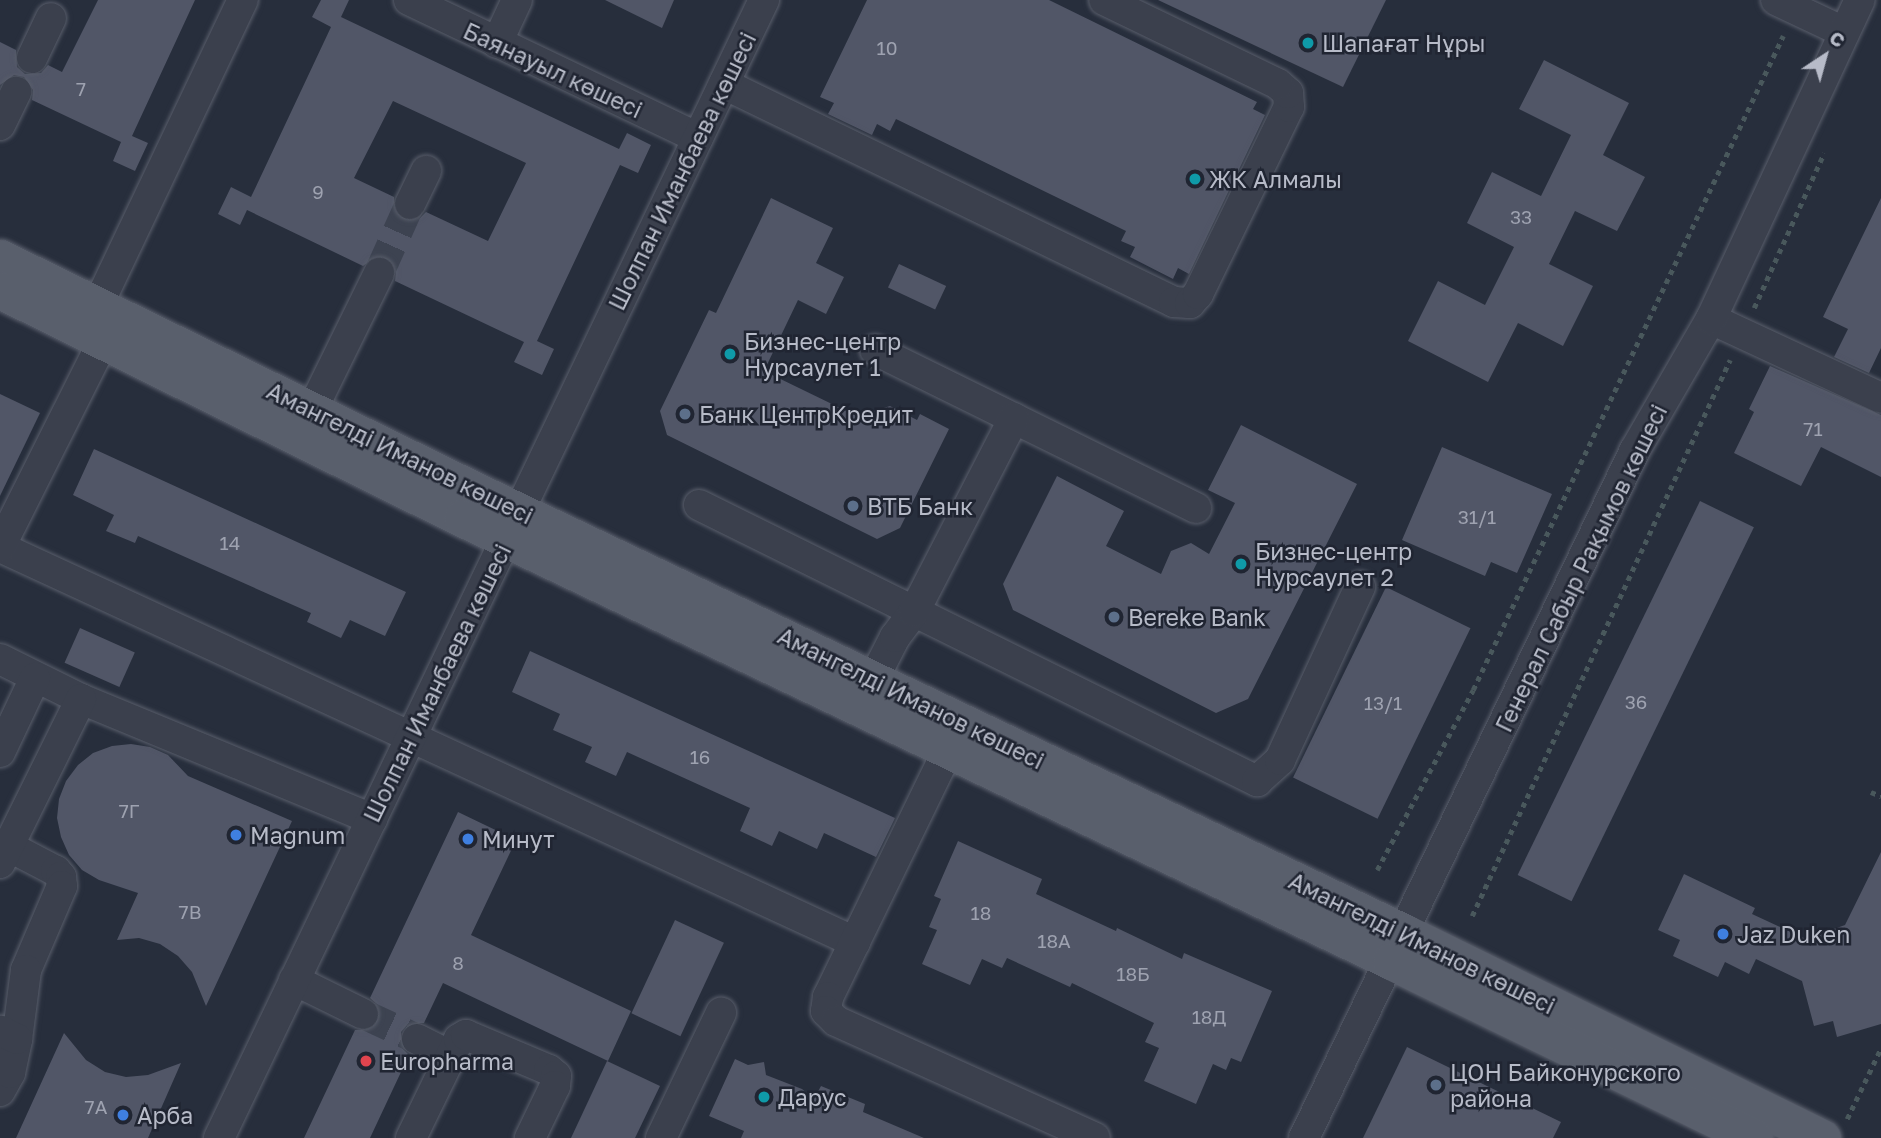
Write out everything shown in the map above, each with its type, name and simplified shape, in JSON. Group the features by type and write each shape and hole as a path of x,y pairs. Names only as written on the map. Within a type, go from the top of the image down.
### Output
{"main road":[{"name":"Амангелді Иманов көшесі","path":"0,258 312,410 512,525 948,750 1398,947 1834,1129"},
{"name":"Амангелді Иманов көшесі","path":"0,290 103,341 512,525 873,680 1398,947 1751,1137"}],"street":[{"path":"97,305 243,0"},
{"name":"Баянауыл көшесі","path":"409,0 698,138"},
{"path":"497,43 517,0"},
{"name":"Шолпан Иманбаева көшесі","path":"219,1138 764,0"},
{"path":"724,84 1174,302 1190,303 1198,294 1289,107 1288,93 1278,84 1104,0"},
{"name":"Генерал Сабыр Рақымов көшесі","path":"1304,1138 1635,450 1711,319 1860,0"},
{"path":"1786,5 1844,32"},
{"path":"32,58 51,18"},
{"path":"0,125 16,92"},
{"path":"410,204 426,170"},
{"path":"312,410 379,273"},
{"path":"1711,319 1881,398"},
{"path":"103,341 0,547 855,942"},
{"path":"875,350 1196,509"},
{"path":"873,680 895,637 914,612 1014,418"},
{"path":"698,505 1256,781 1280,760 1360,587"},
{"path":"0,659 81,699 372,819"},
{"path":"0,752 35,678"},
{"path":"0,1091 10,1073 9,1035 26,970 62,886 61,877 56,871 4,855 81,699"},
{"path":"948,750 828,997 827,1011 836,1021 1095,1138"},
{"path":"294,980 363,1014"},
{"path":"661,1138 720,1013"},
{"path":"411,1138 459,1039 466,1035 549,1070 556,1076 555,1086 530,1138"},
{"path":"417,1040 451,1056"}],"path":[{"path":"1377,870 1474,690 1786,5"},
{"path":"1472,916 1829,143"},
{"path":"1871,792 1881,796"},
{"path":"1834,1129 1881,1048"}],"building":[{"path":"98,0 195,0 132,136 148,143 135,171 113,161 121,142 32,100 33,90 24,77 14,75 0,85 0,42 16,50 17,67 25,74 41,73 48,65 62,72"},
{"path":"321,0 349,0 341,17 619,149 627,133 651,145 638,173 620,165 537,341 554,349 542,375 514,362 524,342 395,281 396,271 387,258 377,256 363,266 247,210 240,225 218,214 231,187 251,197 331,27 312,17","holes":["393,101 526,163 488,241 426,212 419,219 403,220 395,213 394,197 354,178"]},
{"path":"605,0 674,0 662,28"},
{"path":"867,0 1049,0 1257,102 1253,109 1265,115 1189,274 1178,268 1173,279 1130,257 1135,247 1121,241 1126,231 896,119 890,131 877,124 872,135 828,114 834,103 820,97"},
{"name":"Шапағат Нұры","path":"1158,0 1386,0 1343,87"},
{"path":"1544,60 1629,103 1603,155 1645,177 1617,231 1575,211 1549,264 1593,286 1563,346 1518,323 1488,382 1408,341 1438,281 1485,305 1514,247 1467,223 1492,172 1541,196 1571,135 1519,109"},
{"name":"Бизнес-центр Нурсаулет 1","path":"771,198 833,228 816,263 844,277 826,314 798,300 764,371 869,422 874,411 890,406 917,420 920,414 949,429 900,528 877,539 667,435 660,411 709,310 716,313"},
{"path":"1881,198 1881,348 1869,373 1834,357 1848,329 1823,317"},
{"path":"899,264 946,286 935,310 888,288"},
{"path":"1770,366 1881,415 1881,477 1821,447 1801,486 1734,453 1754,412 1749,409"},
{"path":"0,394 40,413 0,496"},
{"name":"Бизнес-центр Нурсаулет 2","path":"1241,425 1357,484 1248,699 1216,713 1013,610 1003,584 1057,476 1124,511 1106,546 1161,574 1171,551 1191,543 1209,554 1235,503 1208,490"},
{"path":"1442,447 1552,494 1517,573 1491,562 1485,576 1402,540"},
{"path":"94,449 406,592 385,636 350,620 341,638 307,622 311,613 138,536 135,543 106,531 114,515 73,495"},
{"path":"1700,501 1754,527 1572,901 1518,875"},
{"path":"1386,587 1470,628 1378,819 1293,778"},
{"path":"80,628 135,652 119,687 65,663"},
{"path":"530,651 895,818 876,857 824,833 817,849 779,831 772,846 740,831 750,808 627,752 616,776 585,762 592,747 553,730 560,714 512,692"},
{"path":"131,744 150,747 168,755 188,776 292,821 206,1006 192,972 178,956 160,944 139,938 117,940 138,893 99,880 82,870 69,855 61,837 57,818 59,799 66,781 78,765 93,753 112,746"},
{"path":"458,812 516,840 471,935 631,1011 608,1061 443,983 424,1023 408,1024 401,1032 402,1048 409,1055 370,1138 304,1138 355,1030 372,1029 379,1021 378,1005 370,998"},
{"path":"958,841 1042,879 1036,894 1182,959 1184,953 1272,991 1241,1062 1231,1058 1226,1070 1213,1064 1196,1104 1144,1081 1159,1048 1145,1042 1154,1023 1072,983 1070,987 1007,958 1002,968 982,959 970,985 922,964 937,930 929,927 941,899 934,896"},
{"path":"1881,852 1881,1024 1837,1037 1833,1021 1814,1026 1802,981 1756,959 1749,974 1725,962 1718,977 1673,956 1680,940 1658,930 1684,874 1755,908 1752,914 1806,939 1845,925"},
{"path":"675,920 724,943 680,1036 631,1013"},
{"path":"64,1033 86,1060 105,1072 126,1077 148,1075 181,1063 148,1138 16,1138"},
{"name":"ЦОН Байконурского района","path":"1407,1047 1561,1122 1553,1138 1363,1138"},
{"name":"Дарус","path":"735,1059 748,1065 764,1062 766,1075 802,1089 814,1099 821,1086 865,1104 863,1112 924,1138 741,1138 744,1131 709,1116"},
{"path":"607,1061 660,1086 635,1138 571,1138"}],"tunnel":[{"path":"379,273 410,204"},
{"path":"363,1014 417,1039"}],"place":[{"name":"Шапағат Нұры","path":"1308,43"},
{"name":"ЖК Алмалы","path":"1195,179"},
{"name":"Бизнес-центр Нурсаулет 1","path":"730,354"},
{"name":"Банк ЦентрКредит","path":"685,414"},
{"name":"ВТБ Банк","path":"853,506"},
{"name":"Бизнес-центр Нурсаулет 2","path":"1241,564"},
{"name":"Bereke Bank","path":"1114,617"},
{"name":"Magnum","path":"236,835"},
{"name":"Минут","path":"468,839"},
{"name":"Jaz Duken","path":"1723,934"},
{"name":"Europharma","path":"366,1061"},
{"name":"ЦОН Байконурского района","path":"1436,1085"},
{"name":"Дарус","path":"764,1097"},
{"name":"Арба","path":"123,1115"}]}
